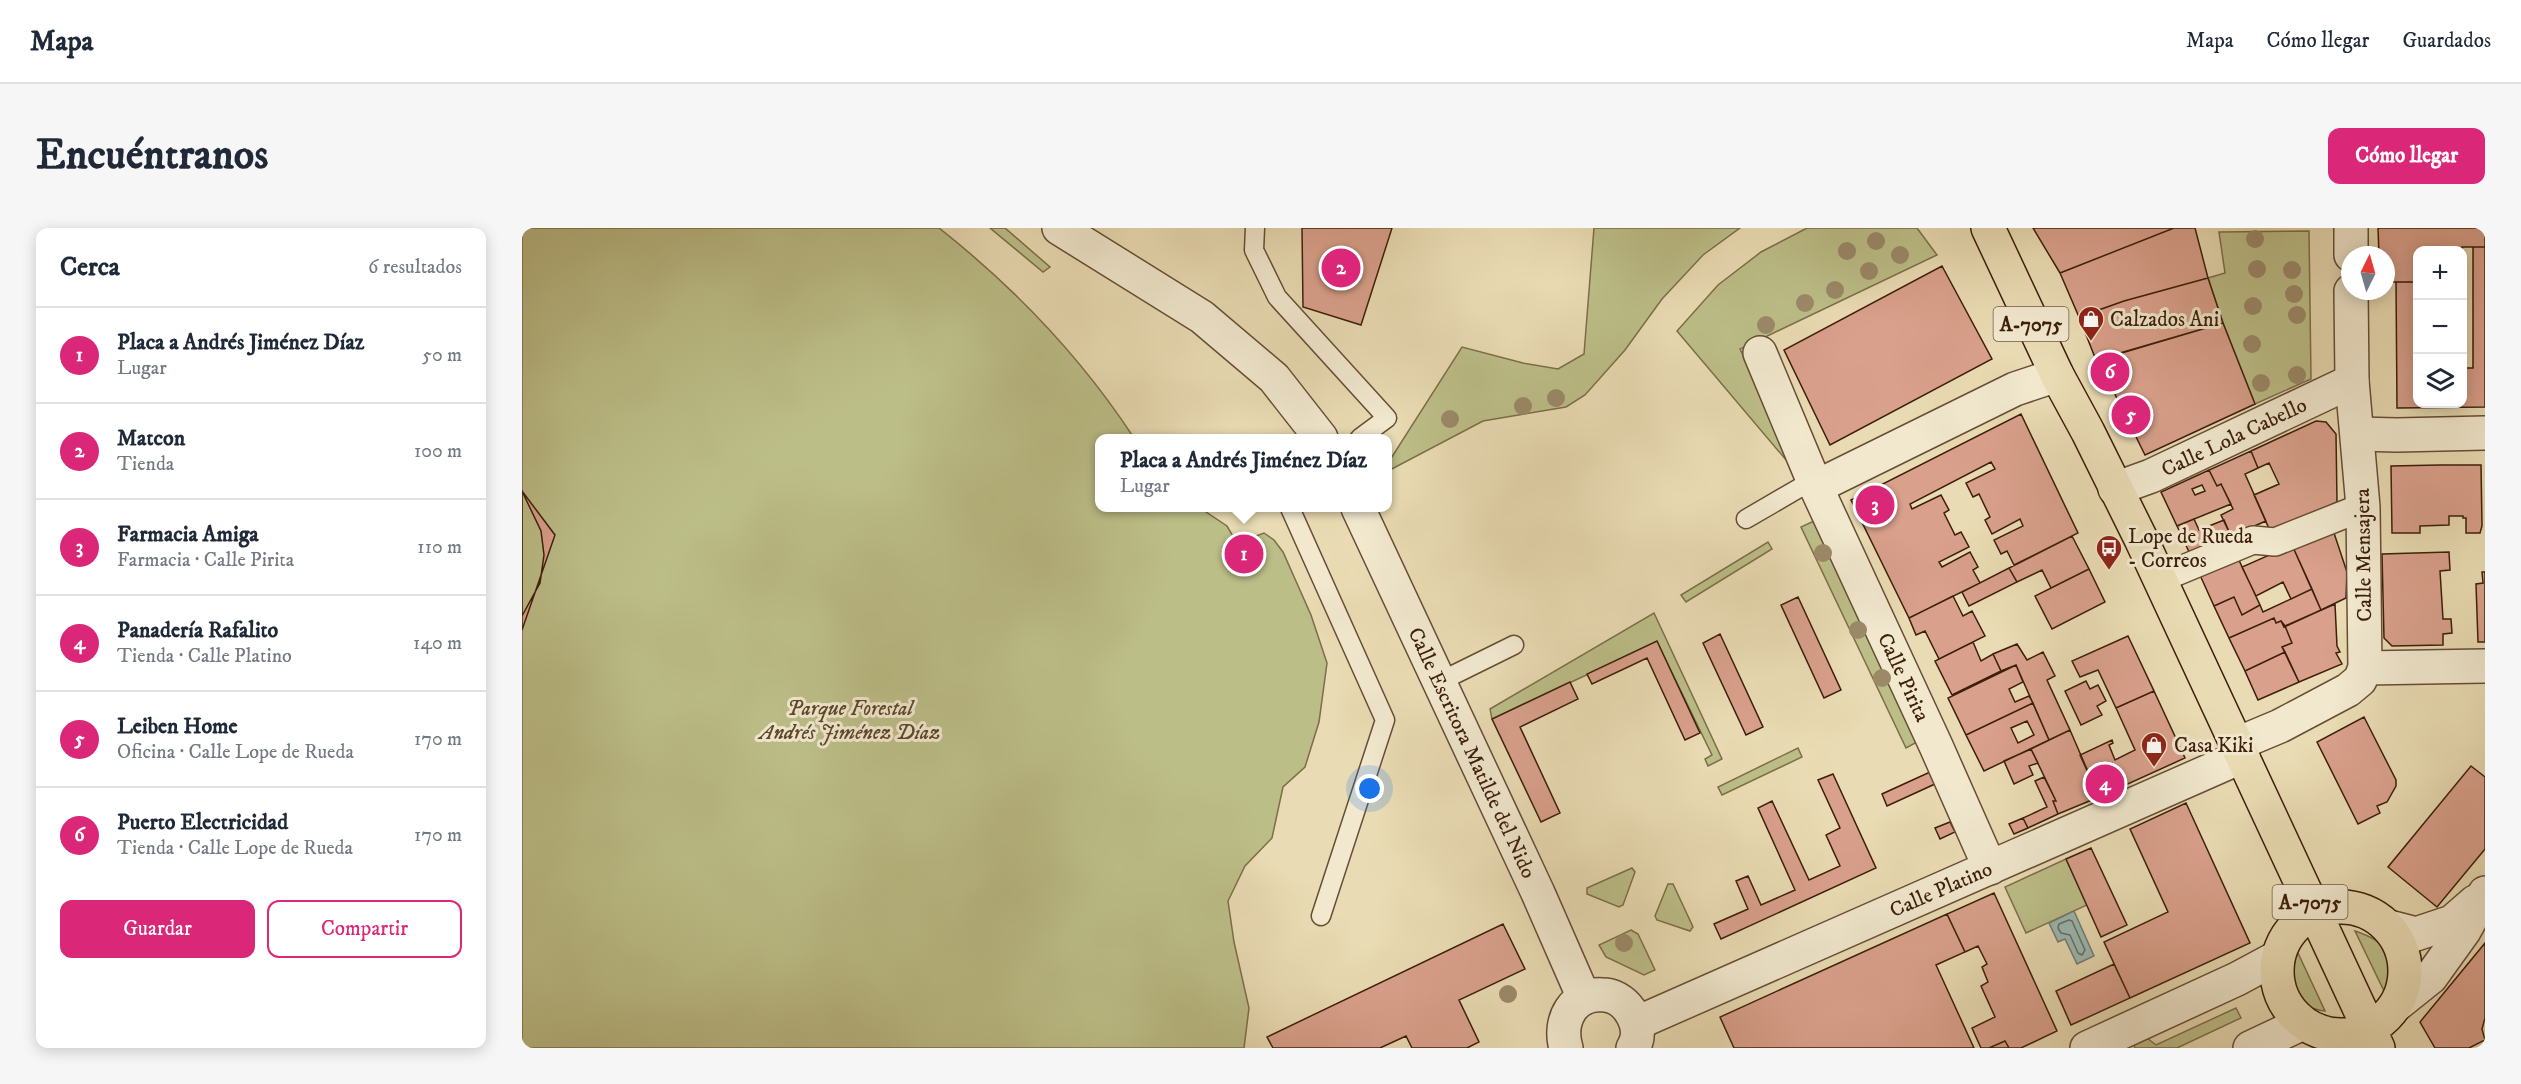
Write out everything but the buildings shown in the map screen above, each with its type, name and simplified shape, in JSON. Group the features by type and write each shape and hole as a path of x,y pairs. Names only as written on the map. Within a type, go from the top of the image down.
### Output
{"main road":[{"name":"A-7075","path":"1970,228 2006,272"},
{"name":"A-7075","path":"1988,228 2006,272 2056,375 2088,432 2159,579 2374,1039"},
{"path":"2341,906 2367,912 2389,927 2402,949 2406,972 2402,996 2374,1039 2316,1030 2303,1023 2288,1007 2280,992 2276,974 2278,957 2285,938 2298,922 2315,912 2341,906"}],"street":[{"path":"1059,228 1110,262 1202,316 1274,378 1318,434"},
{"path":"2351,228 2351,246"},
{"name":"Calle Mensajera","path":"2351,300 2352,381 2363,507 2366,668"},
{"name":"Calle Pirita","path":"1760,353 1816,487 1990,868"},
{"path":"1816,487 2015,389 2056,375"},
{"name":"Calle Lola Cabello","path":"2115,489 2151,476 2352,381"},
{"path":"2358,434 2485,433"},
{"path":"2159,579 2253,540 2275,542 2363,507"},
{"name":"Calle Escritora Matilde del Nido","path":"1360,512 1584,998"},
{"path":"2240,750 2348,690 2360,680 2366,668 2485,666"},
{"name":"Calle Platino","path":"1635,1035 2240,750"},
{"path":"2389,927 2416,934 2452,922 2485,893"},
{"path":"2396,1005 2431,977 2464,931 2485,893"},
{"path":"2087,1048 2237,980 2278,957"},
{"path":"1557,1044 1567,1013 1584,998 1606,994 1626,1004 1635,1035"},
{"path":"2250,1048 2303,1023"}],"lane":[{"path":"1255,228 1254,250 1277,297 1388,418 1366,434"},
{"path":"1746,519 1801,487 1816,487"},
{"path":"1292,512 1385,720 1321,916"},
{"path":"1439,682 1514,645"}],"green space":[{"name":"Parque Forestal Andrés Jiménez Díaz","path":"522,228 939,228 994,275 1045,325 1092,379 1131,434 1095,434 1095,512 1206,512 1227,526 1237,543 1264,533 1274,540 1283,552 1311,615 1327,663 1319,722 1305,767 1283,787 1272,838 1245,866 1228,901 1234,942 1249,1008 1244,1048 522,1048"},
{"path":"990,228 1005,228 1050,267 1043,272"},
{"path":"1594,228 1740,228 1703,255 1662,299 1625,350 1585,395 1566,407 1483,421 1392,469 1392,457 1462,347 1523,363 1558,369 1584,354"},
{"path":"1807,228 1917,228 1937,255 1740,349 1796,463 1792,467 1677,331 1718,285 1761,252"},
{"path":"2309,231 2311,379 2255,404 2208,278 2225,273 2219,232"},
{"path":"1816,520 1921,740 1906,748 1801,527"},
{"path":"1768,542 1772,549 1686,602 1681,595"},
{"path":"1654,613 1722,759 1708,766 1705,759 1712,755 1657,642 1492,719 1490,709"},
{"path":"1798,748 1802,757 1722,795 1718,787"},
{"path":"2066,859 2087,905 2026,933 2005,887"},
{"path":"1632,868 1635,872 1623,905 1619,907 1587,894 1587,888"},
{"path":"1668,884 1673,884 1693,927 1690,931 1657,920 1655,916"},
{"path":"1631,930 1638,934 1655,970 1644,975 1606,957 1599,945"},
{"path":"2355,931 2376,940 2388,952 2390,968 2384,991"},
{"path":"2298,953 2325,1011 2314,1009 2306,1004 2295,991 2292,973"},
{"path":"2236,1008 2241,1018 2177,1048 2135,1048 2133,1043 2147,1038 2156,1045"}],"water":[{"path":"2074,911 2094,956 2077,964 2065,939 2058,942 2049,923"}],"place":[{"name":"Matcon","path":"1341,268"},
{"name":"Calzados Ani","path":"2091,342"},
{"name":"Puerto Electricidad","path":"2110,372"},
{"name":"Leiben Home","path":"2131,415"},
{"name":"Farmacia Amiga","path":"1875,505"},
{"name":"Placa a Andrés Jiménez Díaz","path":"1244,554"},
{"name":"Lope de Rueda - Correos","path":"2109,571"},
{"name":"Casa Kiki","path":"2154,768"},
{"name":"Panadería Rafalito","path":"2105,784"}]}
